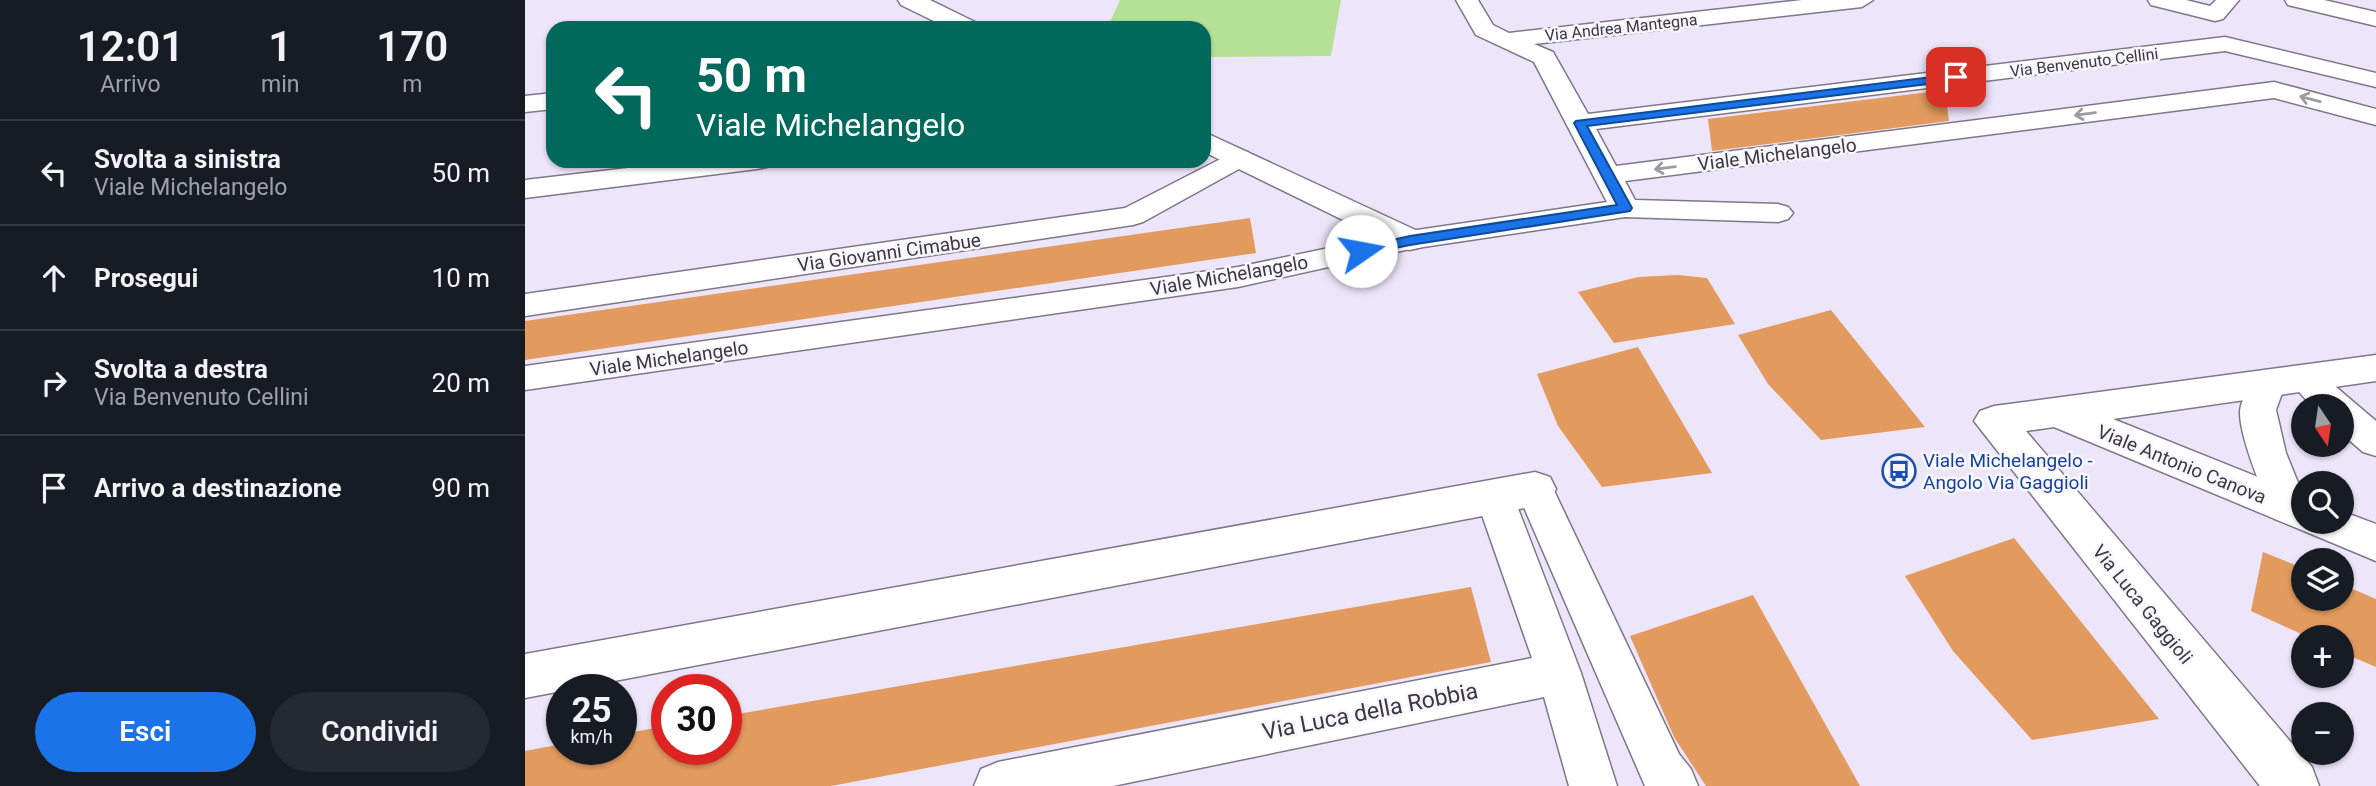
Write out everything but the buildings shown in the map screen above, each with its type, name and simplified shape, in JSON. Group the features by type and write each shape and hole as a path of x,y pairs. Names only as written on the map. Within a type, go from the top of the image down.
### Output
{"street":[{"path":"910,0 954,21"},
{"path":"1467,0 1484,30 1544,57 1625,208"},
{"name":"Via Andrea Mantegna","path":"1505,40 1862,0"},
{"path":"2159,0 2215,14 2228,0"},
{"path":"2296,0 2376,19"},
{"name":"Via Benvenuto Cellini","path":"1580,123 2225,44 2376,80"},
{"name":"Viale Michelangelo","path":"1608,175 2274,90 2376,117"},
{"path":"525,104 546,102"},
{"path":"1211,144 1410,240"},
{"name":"Via Giovanni Cimabue","path":"525,305 1133,216 1238,158"},
{"path":"525,189 699,168"},
{"name":"Viale Michelangelo","path":"525,378 1238,277 1410,240 1625,208 1778,212"},
{"path":"2061,414 2376,368"},
{"path":"2286,382 2310,394"},
{"path":"2286,382 2258,410 2268,453 2291,491"},
{"name":"Via Luca Gaggioli","path":"2061,414 1994,421 2293,786"},
{"name":"Viale Antonio Canova","path":"2061,414 2291,508"},
{"path":"2354,423 2376,442"},
{"path":"1515,494 1559,673 1593,786"},
{"path":"525,676 1515,494"},
{"path":"1515,494 1662,771 1674,786"},
{"name":"Viale Antonio Canova","path":"2354,534 2376,543"},
{"name":"Via Luca della Robbia","path":"998,786 1559,673"}],"green space":[{"path":"1120,0 1341,0 1331,56 1211,57 1211,21 1110,21"}],"place":[{"name":"Viale Michelangelo - Angolo Via Gaggioli","path":"1899,471"}],"route":[{"path":"1361,251 1410,240 1625,208 1580,123 1956,77"}]}
